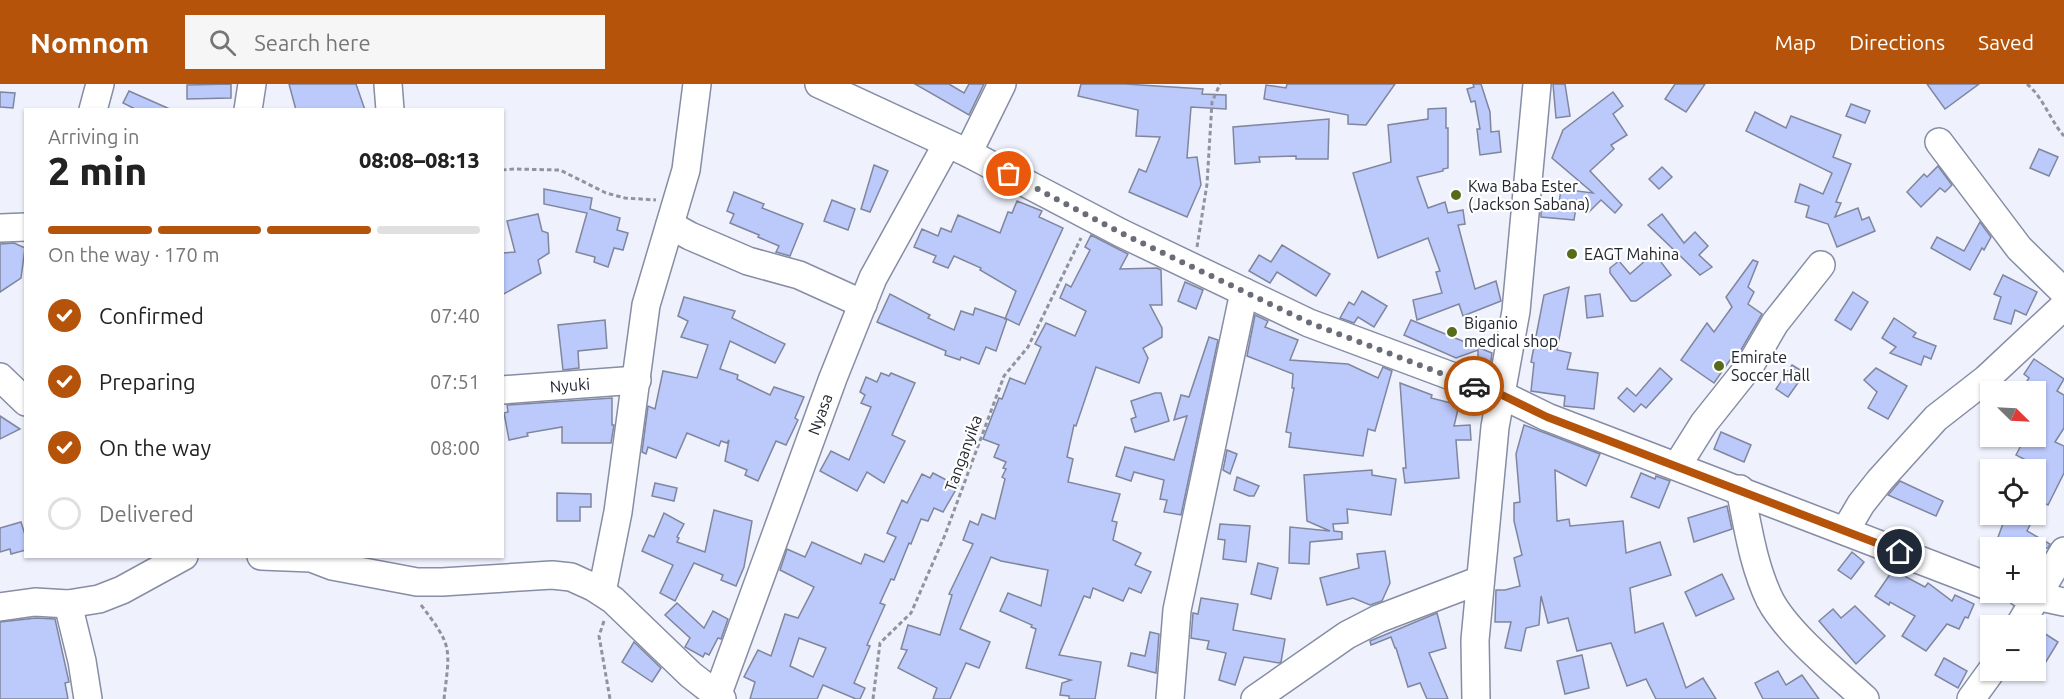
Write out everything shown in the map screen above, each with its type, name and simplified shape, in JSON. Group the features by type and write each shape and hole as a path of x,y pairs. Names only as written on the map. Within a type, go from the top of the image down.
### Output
{"street":[{"path":"94,108 100,84"},
{"path":"248,108 252,84"},
{"path":"388,84 390,108"},
{"path":"607,596 638,380 646,305 686,170 697,84"},
{"path":"819,84 958,148 1091,217 1310,323 1502,395 1547,417 1980,582"},
{"name":"Nyasa","path":"720,698 833,378 873,278 1002,84"},
{"path":"1476,699 1475,640 1495,427 1516,312 1537,84"},
{"path":"1939,142 2019,248 2064,292"},
{"path":"673,213 690,236 748,261 799,275 863,304"},
{"path":"0,228 24,227"},
{"path":"1677,466 1704,423 1751,364 1775,322 1821,265"},
{"path":"1170,699 1177,610 1244,292"},
{"path":"1845,531 1861,504 1880,480 1936,418 1986,379 2064,306"},
{"path":"0,377 24,400"},
{"name":"Nyuki","path":"504,390 638,380"},
{"path":"1740,489 1758,571 1771,602 1799,638 1865,699"},
{"path":"2046,572 2064,550"},
{"path":"0,608 35,602 68,604 99,598 122,590 180,558"},
{"path":"311,558 332,566 404,580 442,582 552,575 572,577 607,596 691,675 720,698"},
{"path":"1255,699 1347,635 1378,619 1480,580"},
{"path":"2046,598 2064,602"},
{"path":"68,604 82,661 88,699"},
{"path":"1971,699 1984,681"}],"path":[{"path":"1193,266 1205,202 1212,102 1220,84"},
{"path":"2027,84 2034,90 2054,124 2064,136"},
{"path":"504,170 560,170 606,193 673,213"},
{"name":"Tanganyika","path":"873,699 880,643 910,613 945,535 1004,376 1028,346 1091,217"},
{"path":"404,580 447,644 449,658 444,699"},
{"path":"607,596 599,636 610,699"}],"building":[{"path":"231,84 231,98 187,99 187,85"},
{"path":"289,84 356,84 364,108 295,108"},
{"path":"915,84 949,84 964,93 969,84 984,84 969,115"},
{"path":"1081,84 1125,84 1203,89 1202,94 1226,95 1226,109 1191,107 1187,158 1197,157 1201,185 1187,217 1129,192 1139,169 1146,172 1160,137 1136,136 1138,110 1078,96"},
{"path":"1287,84 1395,84 1366,125 1348,124 1348,115 1264,99 1266,85 1286,88"},
{"path":"1473,84 1481,84 1490,112 1491,132 1499,131 1501,152 1480,155 1477,129 1480,129 1475,101 1471,102 1467,89 1474,87"},
{"path":"1553,84 1565,84 1570,116 1556,118"},
{"path":"1675,84 1705,84 1686,112 1665,99"},
{"path":"1927,84 1979,84 1945,109"},
{"path":"129,91 167,108 133,108 123,103"},
{"path":"0,92 15,93 13,108 0,107"},
{"path":"1613,92 1623,106 1613,114 1627,135 1611,145 1614,149 1590,171 1622,205 1615,213 1601,200 1588,213 1577,201 1574,220 1541,217 1541,207 1559,203 1561,189 1593,193 1552,158 1563,130"},
{"path":"1851,104 1870,111 1865,123 1846,116"},
{"path":"1446,108 1448,168 1417,177 1428,208 1445,202 1448,213 1463,210 1465,224 1458,225 1475,289 1496,281 1501,301 1463,316 1459,304 1417,320 1413,300 1442,293 1436,272 1440,271 1428,238 1378,258 1353,173 1391,162 1388,125 1428,119 1428,109"},
{"path":"1755,112 1786,128 1791,116 1841,135 1833,157 1851,164 1836,202 1841,203 1835,217 1858,208 1862,220 1869,217 1875,231 1837,247 1828,224 1806,217 1809,206 1795,202 1800,184 1823,194 1832,173 1746,131"},
{"path":"1329,119 1328,159 1296,159 1296,156 1259,157 1260,162 1235,164 1233,127"},
{"path":"2039,149 2058,157 2049,176 2030,168"},
{"path":"874,165 888,171 870,212 861,209"},
{"path":"1938,166 1952,185 1945,192 1940,188 1921,207 1907,192 1924,174 1927,177"},
{"path":"1662,167 1672,177 1659,189 1649,179"},
{"path":"544,189 592,198 590,209 620,218 617,230 628,233 623,250 614,248 608,267 594,262 595,257 576,252 587,213 544,204"},
{"path":"734,192 764,204 762,208 803,224 790,256 776,252 779,246 758,237 759,235 730,223 734,214 727,211"},
{"path":"832,200 855,209 848,230 824,221"},
{"path":"1017,201 1042,211 1039,217 1063,228 1019,325 1007,319 996,351 986,347 979,364 961,357 960,360 945,355 946,351 877,322 890,294 930,315 928,318 954,330 961,311 973,315 975,308 1005,318 1016,291 980,270 981,268 954,256 948,268 933,262 936,256 914,247 922,229 938,236 941,228 951,232 958,215 1000,233 1008,212 1012,213"},
{"path":"538,214 542,231 548,233 549,253 538,260 541,273 504,294 504,253 515,252 507,221"},
{"path":"1662,214 1684,243 1695,232 1708,246 1699,255 1712,267 1700,275 1648,225"},
{"path":"1980,222 1991,237 1970,270 1931,248 1937,237 1964,251"},
{"path":"1091,235 1128,254 1120,269 1157,268 1161,270 1162,305 1150,305 1162,328 1162,337 1143,348 1148,358 1139,383 1096,367 1076,426 1074,425 1067,457 1073,459 1068,482 1120,494 1112,521 1117,522 1113,540 1141,553 1135,565 1151,572 1141,593 1129,588 1123,601 1093,588 1090,598 1084,596 1059,655 1101,662 1095,699 1069,699 1069,696 1060,695 1062,683 1071,680 1026,668 1036,629 1000,611 1008,593 1041,606 1048,570 991,557 960,629 990,642 979,668 966,663 950,699 933,699 937,688 898,668 907,650 901,649 908,625 940,635 952,595 949,594 973,544 963,540 970,521 978,525 982,514 995,519 1005,479 1002,477 1006,469 1003,468 1006,462 994,457 999,445 983,439 999,398 1002,399 1010,378 1025,384 1041,347 1035,344 1046,323 1075,336 1086,311 1060,298 1066,284 1071,287 1090,250 1085,247"},
{"path":"14,243 24,248 24,256 21,278 0,292 0,244"},
{"path":"1282,245 1330,274 1316,296 1277,272 1270,283 1249,271 1259,255 1271,262"},
{"path":"1654,253 1671,275 1636,301 1631,301 1610,273 1610,268 1619,261 1630,274"},
{"path":"1753,260 1758,262 1748,287 1754,292 1748,304 1762,314 1738,355 1733,362 1730,360 1714,383 1681,360 1707,323 1714,332 1732,307 1726,297"},
{"path":"2003,275 2037,292 2026,315 2015,310 2011,324 1994,319 2001,297 1994,294"},
{"path":"1185,282 1203,290 1196,309 1178,301"},
{"path":"1569,287 1557,350 1571,353 1567,369 1598,373 1594,409 1564,406 1565,396 1531,391 1534,363 1531,362 1544,295"},
{"path":"1362,291 1387,306 1374,327 1358,317 1354,323 1340,318 1349,302 1354,305"},
{"path":"1853,292 1868,302 1851,330 1835,320"},
{"path":"1600,294 1603,316 1587,318 1585,296"},
{"path":"684,297 735,311 732,318 785,344 775,363 730,341 720,369 738,375 737,379 770,395 774,387 804,397 795,418 798,420 786,445 776,441 758,481 745,475 747,470 725,461 729,440 727,443 721,441 719,446 687,433 676,458 648,447 646,454 642,452 648,406 655,409 663,371 697,378 708,345 681,337 688,321 678,316"},
{"path":"1255,315 1268,321 1265,327 1298,340 1290,360 1348,364 1378,378 1383,367 1392,371 1375,431 1368,429 1363,456 1289,447 1291,433 1286,432 1294,388 1292,388 1293,374 1247,356"},
{"path":"1894,318 1916,333 1913,337 1936,346 1931,359 1924,356 1921,365 1890,353 1896,347 1882,338"},
{"path":"605,320 607,348 578,351 579,368 563,370 558,325"},
{"path":"1411,320 1492,353 1490,368 1478,369 1478,350 1456,358 1404,335"},
{"path":"1209,337 1218,340 1181,515 1164,512 1167,500 1160,499 1164,480 1134,472 1131,481 1116,476 1125,447 1174,460 1187,416 1174,420 1181,395 1189,397"},
{"path":"2034,359 2064,379 2057,391 2064,395 2064,428 2055,442 2064,446 2064,473 2048,505 2046,504 2046,459 2024,459 2016,455 2020,447 2046,447 2046,381 2027,381 2029,378 2024,374"},
{"path":"1792,365 1805,373 1788,397 1776,389"},
{"path":"1660,368 1672,379 1646,408 1641,404 1634,412 1618,398 1627,388 1636,396"},
{"path":"1876,368 1907,386 1888,419 1868,408 1877,392 1864,380"},
{"path":"881,373 889,376 891,373 915,383 892,435 905,441 884,483 867,472 857,491 820,471 831,451 849,460 871,407 861,403 865,395 860,392 866,377 877,382"},
{"path":"1400,383 1432,395 1431,398 1459,405 1454,426 1470,425 1471,440 1456,440 1459,478 1405,483"},
{"path":"1161,393 1169,421 1135,432 1131,419 1136,417 1131,401"},
{"path":"612,398 612,425 614,425 611,443 562,443 562,427 527,433 528,436 509,440 504,413 508,412 507,405"},
{"path":"0,416 20,429 0,439"},
{"path":"1524,425 1600,454 1586,486 1555,470 1557,521 1569,519 1570,526 1623,521 1626,553 1660,542 1671,575 1630,588 1635,633 1663,623 1686,688 1703,678 1716,699 1656,699 1646,679 1627,686 1611,643 1577,651 1568,618 1548,623 1541,596 1539,625 1526,628 1521,651 1505,648 1511,622 1495,622 1496,590 1520,586 1514,558 1522,555 1514,521 1514,503 1520,502 1516,454"},
{"path":"1721,432 1751,445 1744,462 1714,449"},
{"path":"1227,450 1237,454 1230,474 1223,470"},
{"path":"1372,470 1372,475 1396,479 1391,515 1347,509 1348,523 1333,524 1334,531 1342,532 1342,539 1310,542 1309,564 1289,563 1290,527 1330,531 1307,521 1304,475"},
{"path":"933,473 958,486 943,512 934,508 928,521 921,519 894,580 891,579 880,603 885,605 867,645 870,646 854,683 865,688 860,699 823,685 817,699 750,699 755,682 744,677 758,650 771,656 785,614 798,618 814,587 780,570 787,549 805,557 812,542 861,564 865,554 884,562 896,537 887,533 902,500 907,503 922,474 930,478","holes":["799,638 826,648 813,677 790,666"]},
{"path":"1641,473 1655,479 1656,476 1670,481 1659,508 1631,497"},
{"path":"1237,477 1259,486 1254,496 1234,490"},
{"path":"1900,481 1943,501 1936,516 1888,495"},
{"path":"655,483 677,488 674,501 652,496"},
{"path":"557,493 591,494 591,507 580,507 580,521 557,521"},
{"path":"1727,506 1732,529 1694,542 1688,518"},
{"path":"714,510 752,521 744,567 736,586 721,580 723,575 694,563 675,601 660,593 673,565 642,551 649,535 654,537 664,513 684,524 677,537 679,538 677,542 705,552"},
{"path":"21,522 24,532 24,551 11,554 10,549 0,552 0,528"},
{"path":"1220,524 1250,526 1246,562 1223,559 1225,540 1218,539"},
{"path":"2002,525 2030,525 2027,531 2038,537 1998,537"},
{"path":"1385,551 1390,583 1382,601 1370,605 1353,598 1327,605 1320,578 1359,568 1357,554"},
{"path":"1852,552 1864,562 1851,579 1838,570"},
{"path":"1258,563 1278,568 1271,599 1251,594"},
{"path":"1893,570 1925,587 1928,583 1952,601 1955,595 1974,604 1968,618 1965,617 1959,629 1947,624 1926,651 1902,636 1915,616 1875,596"},
{"path":"1722,574 1734,599 1696,616 1685,592"},
{"path":"1201,598 1238,604 1233,630 1285,639 1281,662 1244,657 1235,685 1219,680 1226,653 1207,649 1209,641 1191,638 1193,613 1198,614"},
{"path":"677,603 704,628 713,611 728,619 721,639 718,638 709,655 705,653 703,657 685,647 690,638 665,615"},
{"path":"1855,606 1885,636 1856,664 1819,621 1833,609 1841,618"},
{"path":"1437,613 1446,648 1429,653 1448,699 1427,699 1420,683 1408,687 1391,637 1371,645 1370,641"},
{"path":"36,618 55,619 69,682 65,683 68,699 0,699 0,622"},
{"path":"1150,632 1159,634 1156,673 1128,666 1131,653 1145,656"},
{"path":"2046,634 2058,642 2046,662"},
{"path":"634,642 661,668 652,682 622,662"},
{"path":"1582,655 1589,688 1565,694 1557,661"},
{"path":"1944,658 1967,671 1958,688 1935,675"},
{"path":"1778,671 1786,685 1802,675 1819,699 1763,699 1755,683"}],"way so far":[{"path":"1009,174 1121,233 1310,323 1474,386"}],"place":[{"name":"Kwa Baba Ester (Jackson Sabana)","path":"1456,195"},
{"name":"EAGT Mahina","path":"1572,254"},
{"name":"Biganio medical shop","path":"1452,332"},
{"name":"Emirate Soccer Hall","path":"1719,366"}],"route":[{"path":"1474,386 1502,395 1547,417 1900,552"}]}
